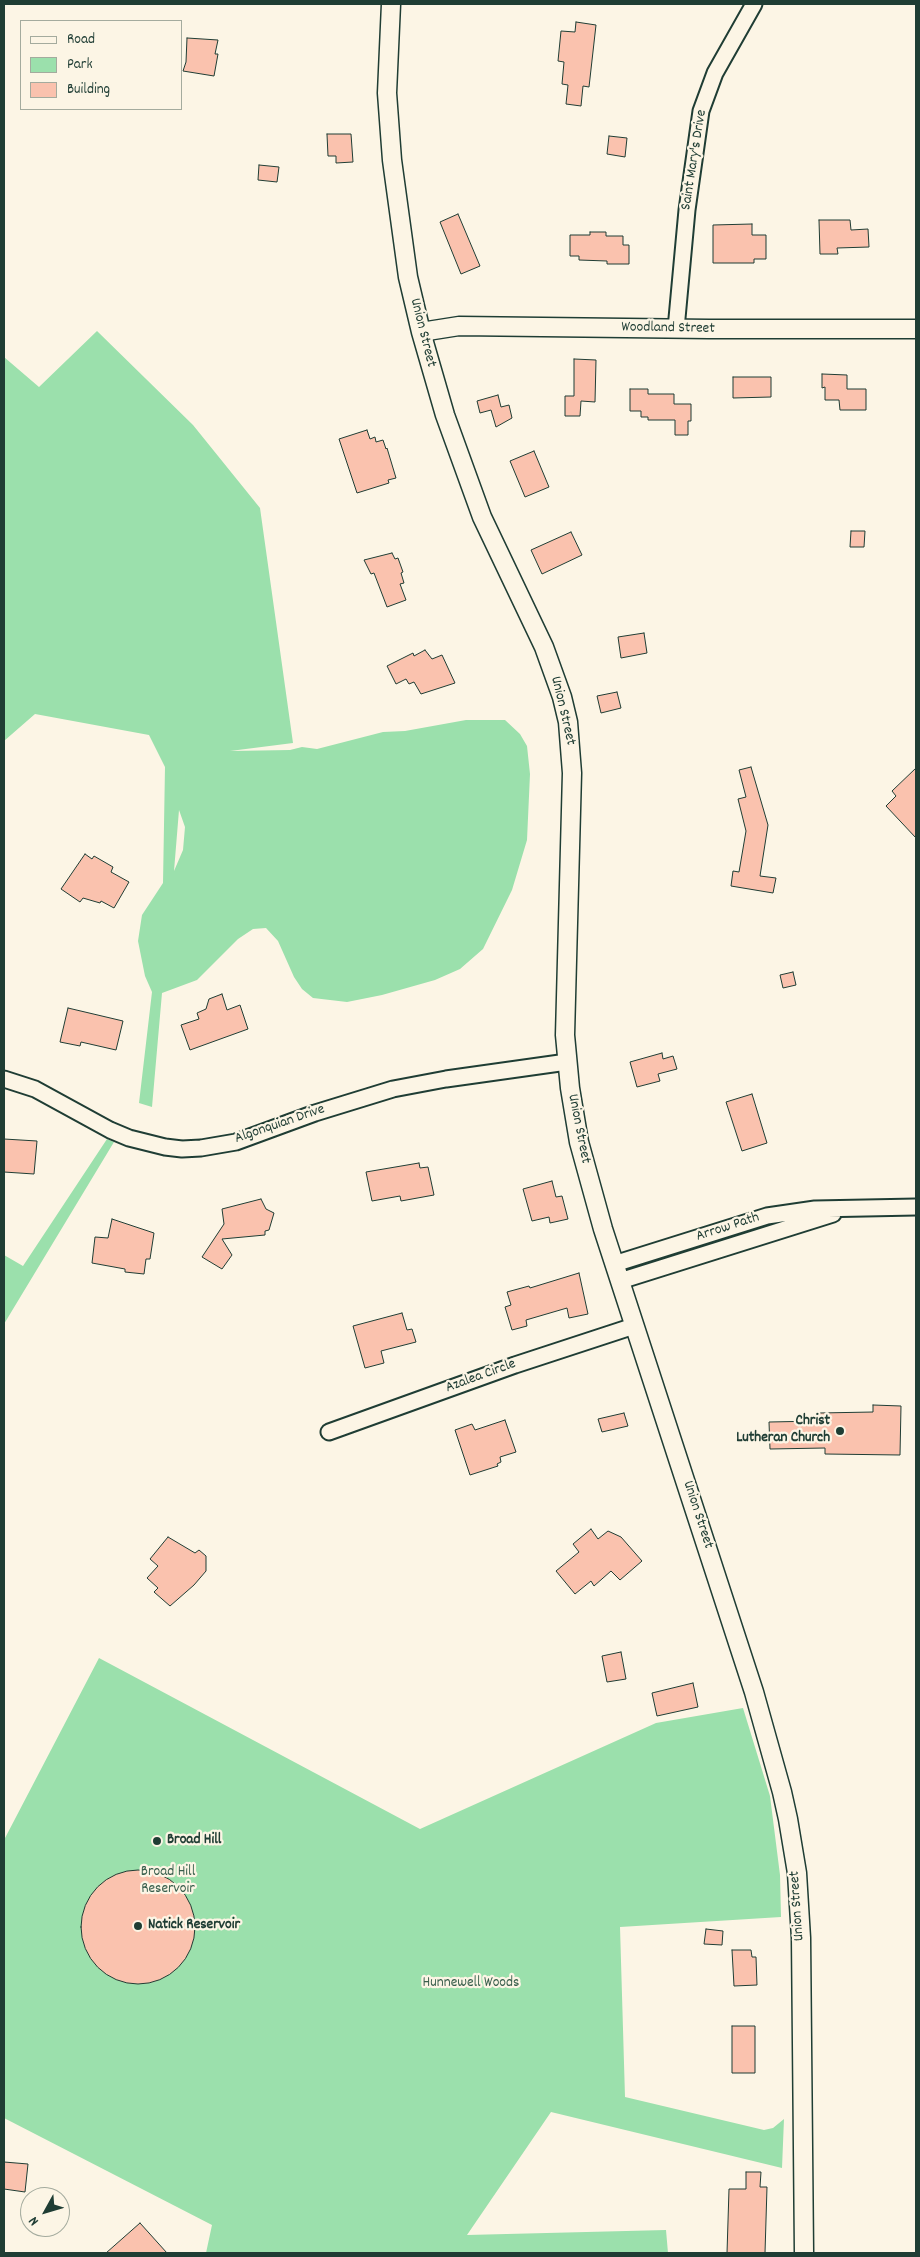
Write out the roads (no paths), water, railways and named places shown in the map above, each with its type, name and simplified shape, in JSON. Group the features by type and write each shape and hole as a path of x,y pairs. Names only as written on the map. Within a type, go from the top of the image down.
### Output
{"street":[{"name":"Union Street","path":"391,4 387,93 392,160 408,277 420,332 445,415 482,517 544,647 562,698 568,722 572,773 564,1004 567,1062 586,1170 614,1264 754,1692 788,1819 797,1872 801,1938 804,2253"},
{"name":"Saint Mary's Drive","path":"676,329 687,210 701,111 714,73 754,4"},
{"name":"Woodland Street","path":"420,332 459,326 676,329 916,328"},
{"name":"Algonquian Drive","path":"4,1079 35,1089 110,1130 129,1138 164,1147 182,1149 236,1142 315,1113 402,1087 455,1077 567,1062"},
{"name":"Arrow Path","path":"614,1264 767,1216 815,1209 846,1210 916,1207"},
{"name":"Arrow Path","path":"620,1281 846,1210"},
{"name":"Azalea Circle","path":"329,1432 515,1365 634,1326"}],"place":[{"name":"Christ Lutheran Church","path":"840,1431"},
{"name":"Broad Hill","path":"157,1841"},
{"name":"Natick Reservoir","path":"138,1926"}],"park label":[{"name":"Broad Hill Reservoir","path":"168,1882"},
{"name":"Hunnewell Woods","path":"471,1984"}]}
